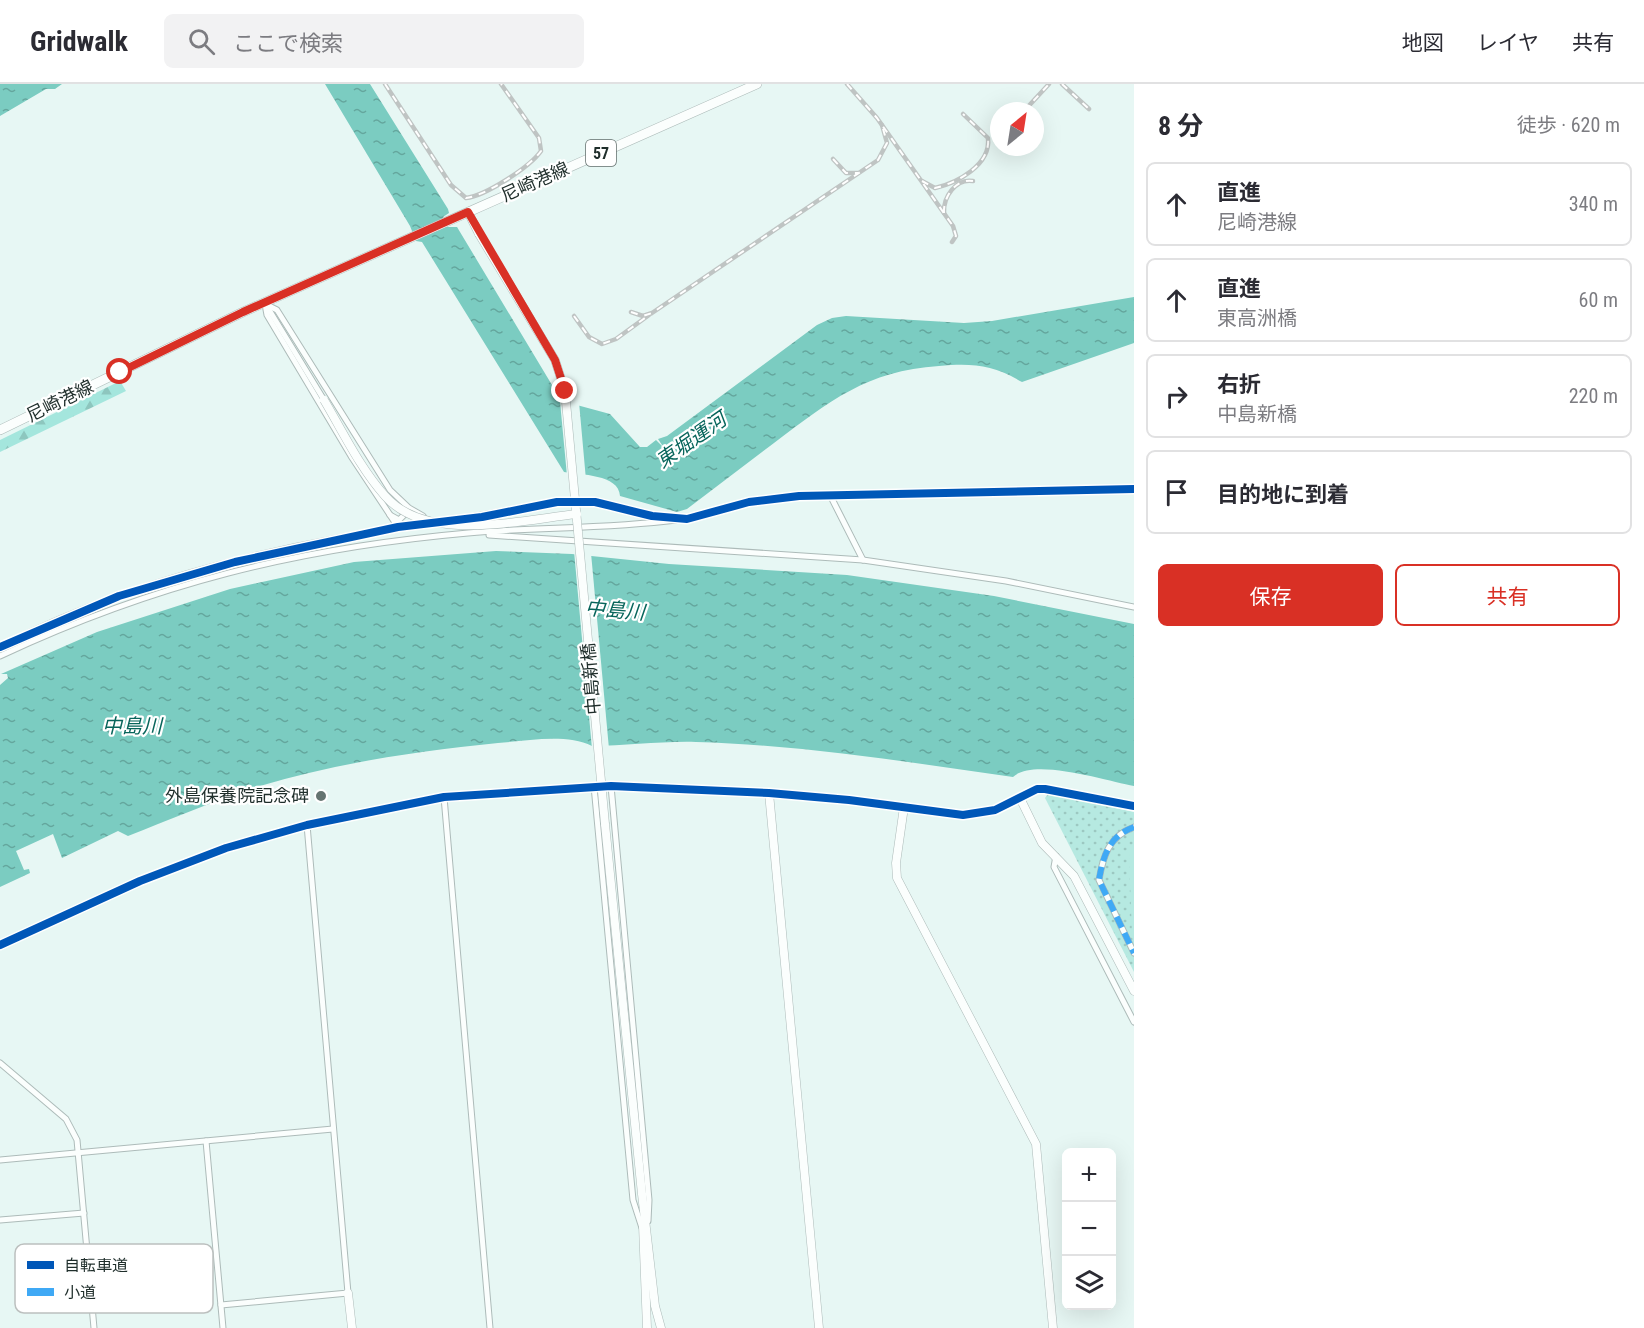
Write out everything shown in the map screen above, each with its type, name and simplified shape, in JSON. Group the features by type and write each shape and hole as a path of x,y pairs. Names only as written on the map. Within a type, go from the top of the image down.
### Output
{"main road":[{"name":"尼崎港線","path":"0,430 243,312 757,84"}],"street":[{"name":"中島新橋","path":"468,212 555,360 565,391 645,1230"},
{"path":"265,304 370,477 386,498 416,518 439,525 462,525 577,514"},
{"path":"265,304 278,310 370,462 400,501 405,512 399,520 393,518 383,507"},
{"path":"265,304 267,315 383,507 398,527"},
{"path":"0,656 103,611 225,573 324,550 467,533 687,519 770,498 1134,489"},
{"path":"830,495 863,560"},
{"path":"400,501 425,517 443,522"},
{"path":"0,647 119,596 235,562 398,527 482,517 573,501 596,502 652,516 687,519"},
{"path":"467,533 863,560 1006,581 1134,607"},
{"path":"594,786 633,1200 645,1230 659,1328"},
{"path":"611,786 649,1200 645,1230 647,1328"},
{"path":"0,945 140,881 226,848 307,825 444,796 611,786 769,794 975,814 995,810 1037,789 1054,789 1134,806"},
{"path":"769,794 819,1328"},
{"path":"444,796 490,1328"},
{"path":"1020,798 1040,839 1074,876 1134,991"},
{"path":"904,807 896,863 897,878 1038,1151 1053,1328"},
{"path":"307,825 352,1328"},
{"path":"1134,827 1120,834 1109,845 1099,880 1134,953"},
{"path":"1056,855 1054,867 1134,1023"},
{"path":"0,1063 66,1119 72,1129 79,1153 87,1244"},
{"path":"0,1160 333,1129"},
{"path":"206,1141 223,1328"},
{"path":"0,1220 84,1213"},
{"path":"221,1305 348,1293"},
{"path":"93,1313 94,1328"}],"shaded area":[{"path":"1048,794 1134,812 1134,972 1045,798"},
{"path":"1134,847 1134,937 1132,935 1129,852"}],"green space":[{"path":"120,381 126,391 0,452 0,440"}],"water":[{"path":"0,84 62,84 55,89 46,89 0,116"},
{"name":"東堀運河","path":"325,84 370,84 448,209 449,213 443,217 447,227 457,227 562,401 610,414 640,447 647,447 656,440 664,448 658,439 667,436 817,325 832,318 846,316 964,323 992,321 1134,297 1134,343 1022,382 1002,372 973,365 939,366 890,374 869,381 832,401 687,509 677,512 620,496 613,483 606,480 564,472 422,242 416,241 410,226"},
{"name":"中島川","path":"496,551 572,554 669,564 847,575 994,596 1134,624 1134,786 1053,770 1023,771 1013,777 855,755 736,744 683,742 592,746 570,740 533,740 408,754 348,764 289,778 227,797 128,836 118,831 62,858 53,834 16,851 24,870 29,869 30,873 0,887 0,685 8,678 7,674 1,674 97,632 230,589 354,562"}],"pier":[{"path":"559,391 566,400 579,402 586,480 567,476"},
{"path":"574,551 591,553 609,749 592,749"}],"railway":[{"path":"385,84 451,185 466,198 484,192 506,180 527,165 541,151 539,138 501,84"},
{"path":"847,84 877,118 953,226 956,236 952,242"},
{"path":"1032,102 1049,84"},
{"path":"1062,84 1089,109"},
{"path":"922,181 935,188 944,186 971,171 984,156 988,138 963,114"},
{"path":"631,312 643,316 652,313 878,160 887,143 882,125"},
{"path":"833,159 846,173 858,173"},
{"path":"944,213 948,195 952,190 961,182 973,181"},
{"path":"574,316 589,337 602,344 616,339 649,315"}],"marked path":[{"path":"1134,827 1113,841 1105,855 1099,880 1134,953"}],"cycle path":[{"path":"0,647 119,596 235,562 398,527 482,517 557,502 595,502 652,516 687,519 749,502 799,496 1134,489"},
{"path":"0,945 140,881 226,848 307,825 444,797 611,786 769,793 849,800 963,815 995,810 1037,789 1045,789 1134,806"}],"place":[{"name":"外島保養院記念碑","path":"321,796"}],"route":[{"path":"120,372 243,312 468,212 555,360 565,391"}]}
